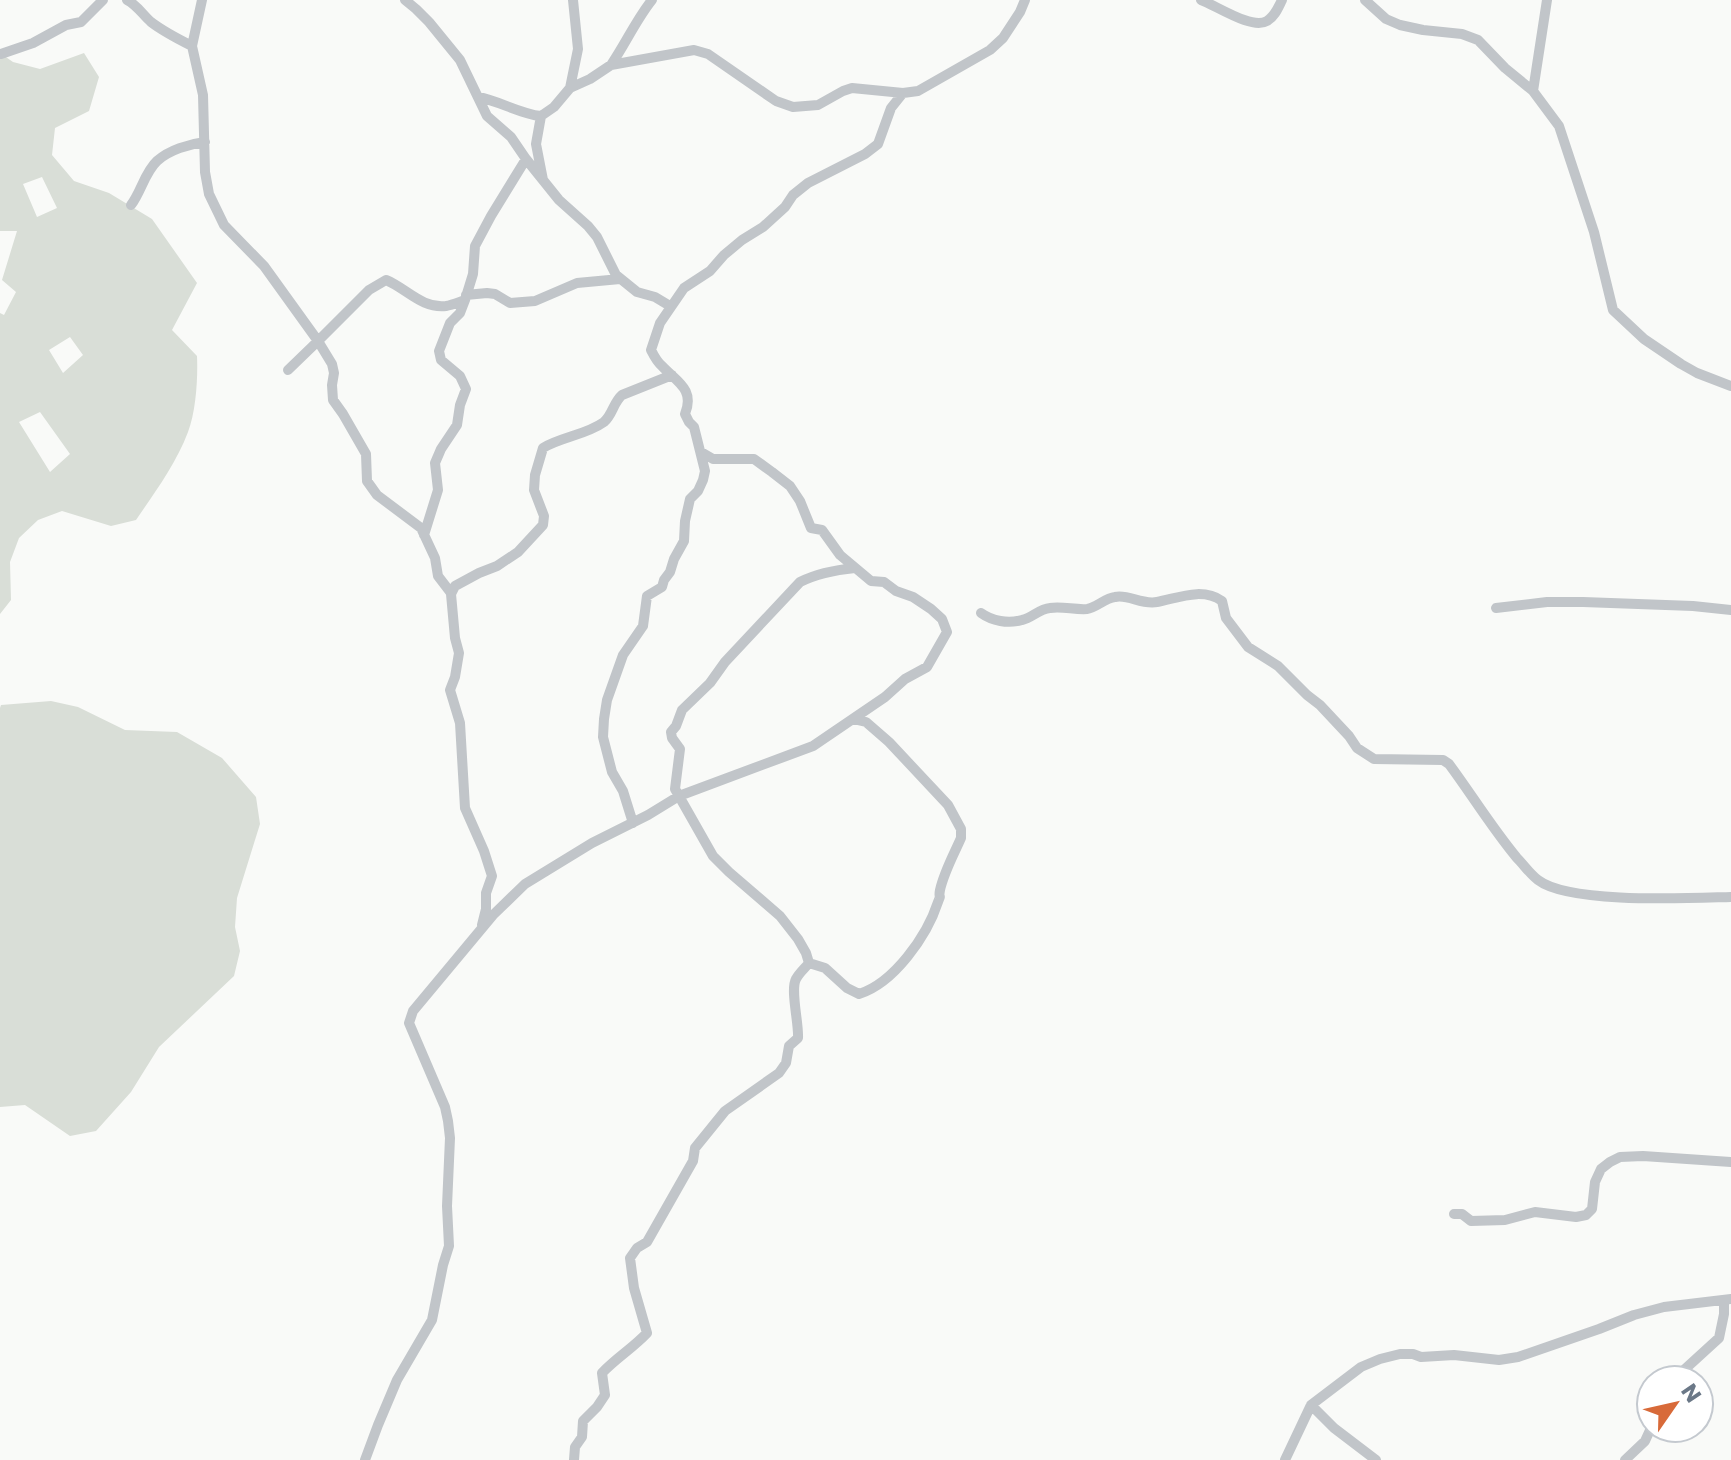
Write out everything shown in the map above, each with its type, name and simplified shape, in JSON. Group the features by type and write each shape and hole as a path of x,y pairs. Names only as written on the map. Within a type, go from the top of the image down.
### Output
{"street":[{"path":"1,54 33,43 66,25 81,22 103,0"},
{"path":"127,0 167,33 192,46"},
{"path":"202,0 192,46 203,95 205,172 209,194 224,225 264,266 332,364 333,400 366,454 367,481 377,495 421,528 435,558 438,576 451,593 459,653 450,690 460,723 465,808 492,876 486,893 481,931"},
{"path":"405,0 429,22 460,60 487,116 511,137 559,200 597,237 616,275 637,292 655,297 670,306"},
{"path":"570,88 578,49 573,0"},
{"path":"478,97 541,116 554,107 570,88 611,65 636,20 652,0"},
{"path":"611,65 694,50 708,54 776,101 793,107 818,105 852,88 903,93 918,91 990,50 1003,38 1025,0"},
{"path":"1201,0 1252,24 1265,23 1275,14 1282,0"},
{"path":"1365,0 1386,19 1400,25 1462,34 1478,40 1533,91 1559,126 1594,232 1613,310 1644,339 1681,364 1731,386"},
{"path":"1382,0 1386,19"},
{"path":"1533,91 1547,0"},
{"path":"633,823 623,791 612,772 603,737 607,700 623,655 643,626 647,596 662,587 684,541 690,499 698,491 705,471 694,427 685,414 689,403 685,389 658,362 651,350 660,323 684,288 710,271 742,240 763,227 793,195 808,183 865,154 878,144 891,108 903,93"},
{"path":"541,116 536,144 543,180"},
{"path":"131,205 157,161 192,143 205,142"},
{"path":"424,535 438,490 435,463 457,425 466,389 460,376 441,360 439,351 450,323 460,313 466,298 473,274 475,246 526,159"},
{"path":"288,370 369,290 386,280 430,305 447,306 466,298 495,294 510,303 535,301 577,283 620,279"},
{"path":"451,593 455,586 518,552 543,525 544,516 534,490 543,448 602,423 612,414 616,400 622,395 672,375"},
{"path":"365,1460 397,1380 432,1320 449,1246 448,1121 409,1023 413,1011 493,915 525,884 584,847 679,796 813,746 885,697 905,679 927,667 947,632 942,619 931,609 884,582 871,581 840,555 822,530 811,528 790,486 772,472 754,459 713,459 701,452"},
{"path":"809,963 798,939 780,916 713,856 675,789 680,749 671,732 682,710 800,582 832,570 855,568"},
{"path":"981,613 991,620 1010,621 1022,620 1046,608 1089,609 1109,598 1121,596 1143,602 1195,594 1217,598 1222,601 1226,618 1248,647 1278,666 1320,705 1357,748 1374,759 1443,760 1449,764 1510,849 1537,880 1547,886 1625,898 1731,897"},
{"path":"1496,608 1547,602 1583,602 1731,610"},
{"path":"809,963 825,968 847,988 859,994 881,983 897,970 927,926 961,838 961,829 948,805 889,742 866,722 853,719"},
{"path":"574,1460 575,1447 582,1437 583,1421 605,1395 602,1373 647,1333 634,1288 630,1258 637,1248 647,1242 693,1161 695,1148 725,1111 779,1073 786,1063 789,1046 798,1038 794,981 809,963"},
{"path":"1454,1214 1462,1214 1471,1221 1505,1220 1535,1212 1576,1217 1586,1215 1592,1209 1595,1182 1601,1169 1620,1157 1731,1162"},
{"path":"1285,1460 1311,1405 1361,1367 1400,1354 1499,1360 1518,1357 1634,1315 1664,1307 1727,1299 1719,1338 1691,1364"},
{"path":"1311,1405 1334,1428 1376,1460"},
{"path":"1625,1460 1642,1444"}],"shaded area":[{"path":"0,53 13,62 40,69 84,53 99,77 89,111 55,128 52,155 74,181 109,193 152,219 197,283 172,330 197,356 197,384 191,424 183,444 136,520 111,526 62,511 38,520 19,538 10,562 11,600 0,614 0,313 4,315 16,292 2,280 17,231 0,231","holes":["42,177 57,208 37,217 23,184","70,337 83,355 63,373 49,350","40,412 70,454 50,472 19,422"]},
{"path":"51,701 78,707 125,730 177,732 222,758 256,797 260,824 237,898 235,927 240,951 234,976 159,1047 131,1092 96,1131 70,1136 25,1105 0,1107 0,708 1,705"}]}
